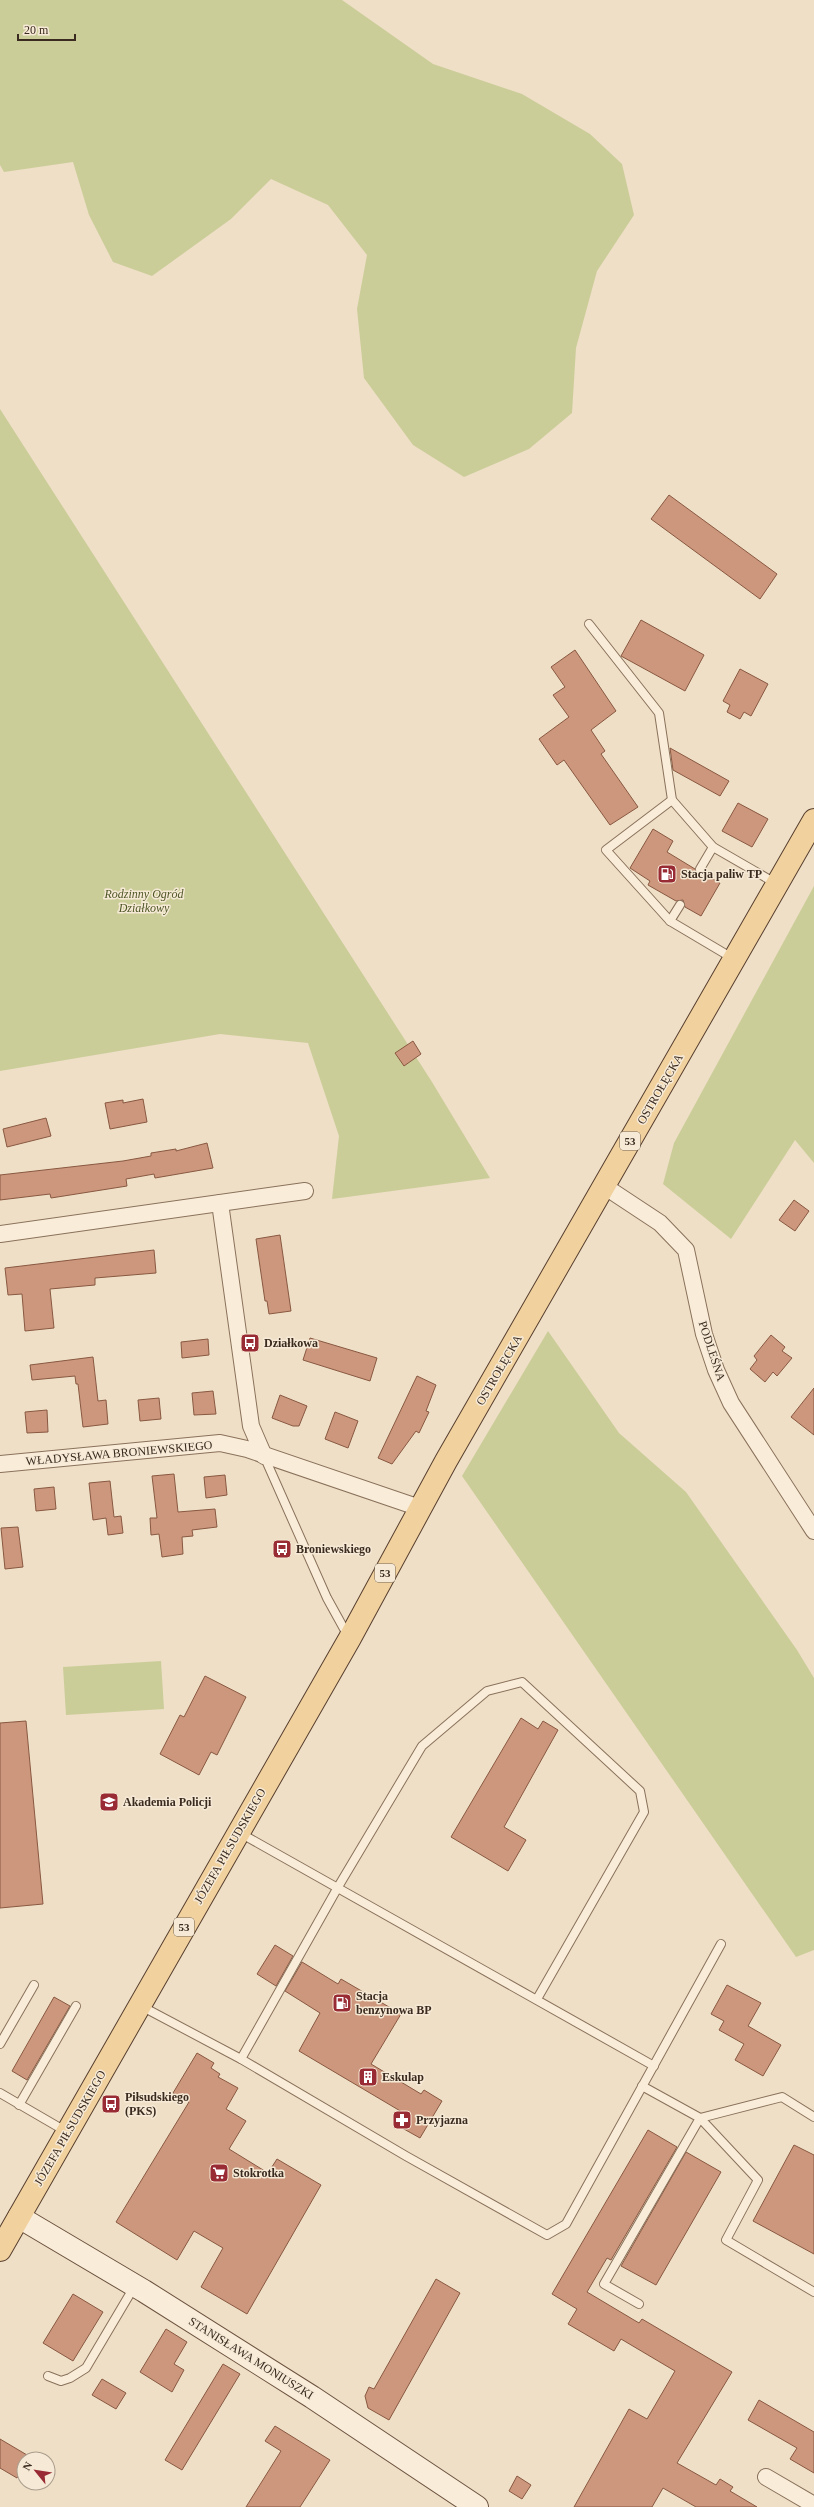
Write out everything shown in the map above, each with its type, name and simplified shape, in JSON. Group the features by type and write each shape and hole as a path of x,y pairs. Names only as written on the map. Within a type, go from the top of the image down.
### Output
{"main road":[{"name":"OSTROŁĘCKA","path":"446,1461 814,820"},
{"name":"JÓZEFA PIŁSUDSKIEGO","path":"0,2250 238,1831 350,1638 446,1461"}],"street":[{"name":"PODLEŚNA","path":"604,1186 660,1222 686,1250 704,1334 716,1370 731,1403 814,1531"},
{"path":"0,1234 305,1191"},
{"path":"220,1203 251,1426 264,1456"},
{"name":"WŁADYSŁAWA BRONIEWSKIEGO","path":"0,1464 208,1443 235,1446 420,1508"},
{"name":"STANISŁAWA MONIUSZKI","path":"19,2217 135,2285 312,2397 477,2507"},
{"path":"766,2477 814,2505"}],"lane":[{"path":"589,624 659,714 672,800 713,847 778,884"},
{"path":"672,800 606,850 670,921 735,960"},
{"path":"700,869 713,847"},
{"path":"670,921 680,905"},
{"path":"264,1456 327,1598 350,1638"},
{"path":"241,2060 338,1887 422,1746 487,1691 522,1682 640,1791 644,1812 537,2000"},
{"path":"238,1831 654,2066"},
{"path":"140,2005 241,2060 406,2156 547,2235 566,2224 722,1944"},
{"path":"0,2044 34,1985"},
{"path":"19,2105 76,2006"},
{"path":"642,2086 700,2118 758,2180 726,2240 814,2292"},
{"path":"0,2093 67,2132"},
{"path":"639,2304 604,2284 700,2118 782,2097 814,2117"},
{"path":"48,2376 61,2381 70,2378 86,2368 135,2285"}],"green space":[{"path":"0,0 342,0 433,64 522,94 590,134 622,164 634,215 597,271 576,348 572,413 529,449 464,477 413,445 364,378 357,309 367,255 328,205 271,179 231,219 152,276 113,262 89,215 73,162 4,172 0,165"},
{"name":"Rodzinny Ogród Działkowy","path":"0,409 432,1082 490,1178 332,1199 339,1136 308,1043 220,1034 0,1071"},
{"path":"814,886 814,1163 795,1140 731,1239 663,1184 674,1143"},
{"path":"548,1331 619,1433 686,1492 797,1650 814,1678 814,1950 796,1957 462,1476"},
{"path":"161,1661 164,1709 66,1715 63,1667"}],"building":[{"path":"669,495 777,574 760,599 651,519"},
{"path":"641,620 704,655 685,691 621,656"},
{"path":"575,650 616,711 591,730 605,751 601,754 638,807 610,825 564,760 557,765 539,739 569,717 553,695 565,687 551,667"},
{"path":"740,669 768,684 751,716 744,712 740,719 727,712 730,705 723,701"},
{"path":"670,748 729,781 720,796 673,770"},
{"path":"738,803 768,819 752,847 722,831"},
{"path":"653,829 673,841 667,852 695,869 698,874 703,874 720,883 701,916 685,907 683,900 676,901 648,885 650,881 630,868"},
{"path":"413,1041 421,1054 404,1066 395,1053"},
{"path":"143,1099 147,1122 110,1129 105,1103 123,1100 123,1103"},
{"path":"46,1118 51,1136 7,1147 3,1129"},
{"path":"207,1143 213,1168 155,1178 154,1174 126,1179 127,1186 51,1198 50,1194 0,1200 0,1175 123,1161 151,1156 151,1153 176,1149 176,1151"},
{"path":"794,1200 809,1211 795,1231 779,1220"},
{"path":"280,1235 291,1311 269,1314 267,1301 265,1301 256,1239"},
{"path":"154,1250 156,1273 95,1278 95,1285 50,1289 54,1328 25,1331 22,1294 8,1295 5,1268"},
{"path":"771,1335 785,1347 782,1351 792,1358 777,1376 773,1372 765,1382 750,1369 757,1360 754,1356"},
{"path":"310,1338 377,1358 370,1381 303,1360"},
{"path":"208,1339 209,1355 182,1358 181,1342"},
{"path":"93,1357 98,1401 106,1400 108,1424 83,1427 78,1384 76,1384 75,1376 32,1380 30,1365"},
{"path":"417,1376 436,1385 426,1411 429,1412 419,1433 416,1431 392,1464 378,1458"},
{"path":"814,1388 814,1435 791,1417"},
{"path":"213,1391 216,1414 194,1415 192,1393"},
{"path":"280,1395 307,1406 299,1426 293,1426 272,1418"},
{"path":"159,1398 161,1419 140,1421 138,1400"},
{"path":"47,1410 48,1432 27,1433 25,1412"},
{"path":"335,1412 358,1421 348,1448 325,1439"},
{"path":"174,1474 178,1512 215,1509 217,1527 192,1530 193,1536 182,1537 183,1554 162,1557 159,1534 151,1535 150,1518 157,1518 152,1476"},
{"path":"225,1475 227,1495 206,1498 204,1477"},
{"path":"110,1481 114,1517 121,1516 123,1533 108,1535 106,1518 93,1520 89,1483"},
{"path":"54,1487 56,1509 36,1511 34,1489"},
{"path":"18,1527 23,1567 5,1569 1,1528"},
{"path":"205,1676 246,1697 217,1755 211,1752 199,1775 160,1754 180,1715 184,1717"},
{"path":"521,1718 538,1729 543,1721 558,1730 504,1827 526,1840 508,1871 451,1837"},
{"path":"26,1721 43,1904 0,1908 0,1723"},
{"path":"275,1945 293,1956 276,1986 257,1974"},
{"path":"302,1962 338,1984 341,1979 401,2014 371,2064 421,2094 424,2090 442,2101 420,2138 395,2124 402,2112 299,2051 320,2013 285,1991"},
{"path":"727,1985 761,2003 748,2026 781,2045 763,2076 735,2060 744,2044 719,2030 724,2021 711,2014"},
{"path":"54,1997 70,2006 27,2080 12,2071"},
{"path":"197,2053 214,2063 211,2068 220,2074 218,2077 238,2088 226,2109 246,2121 229,2149 268,2173 277,2159 321,2185 247,2314 201,2287 223,2248 194,2231 177,2260 116,2222 189,2102 173,2093"},
{"path":"648,2130 677,2147 611,2260 607,2258 587,2292 639,2323 642,2319 732,2372 677,2463 716,2485 720,2479 733,2487 730,2491 757,2507 696,2507 663,2488 652,2507 574,2507 629,2409 647,2419 675,2371 621,2339 614,2351 568,2324 577,2309 552,2294"},
{"path":"794,2145 814,2155 814,2254 753,2221"},
{"path":"686,2152 721,2172 656,2285 621,2266"},
{"path":"436,2279 460,2293 389,2420 368,2408 365,2396 369,2387 374,2389"},
{"path":"73,2294 103,2312 73,2361 43,2343"},
{"path":"166,2329 187,2342 174,2364 184,2370 172,2392 140,2372"},
{"path":"223,2364 240,2374 182,2470 165,2460"},
{"path":"102,2379 126,2393 116,2409 92,2395"},
{"path":"759,2400 814,2432 814,2473 790,2459 797,2448 748,2420"},
{"path":"275,2426 330,2460 300,2507 246,2507 281,2451 265,2441"},
{"path":"0,2439 20,2451 16,2451 16,2477 0,2468"},
{"path":"517,2476 531,2485 522,2499 509,2491"}],"place":[{"name":"Stacja paliw TP","path":"667,874"},
{"name":"Działkowa","path":"250,1343"},
{"name":"Broniewskiego","path":"282,1549"},
{"name":"Akademia Policji","path":"109,1802"},
{"name":"Stacja benzynowa BP","path":"342,2003"},
{"name":"Eskulap","path":"368,2077"},
{"name":"Piłsudskiego (PKS)","path":"111,2104"},
{"name":"Przyjazna","path":"402,2120"},
{"name":"Stokrotka","path":"219,2173"}]}
